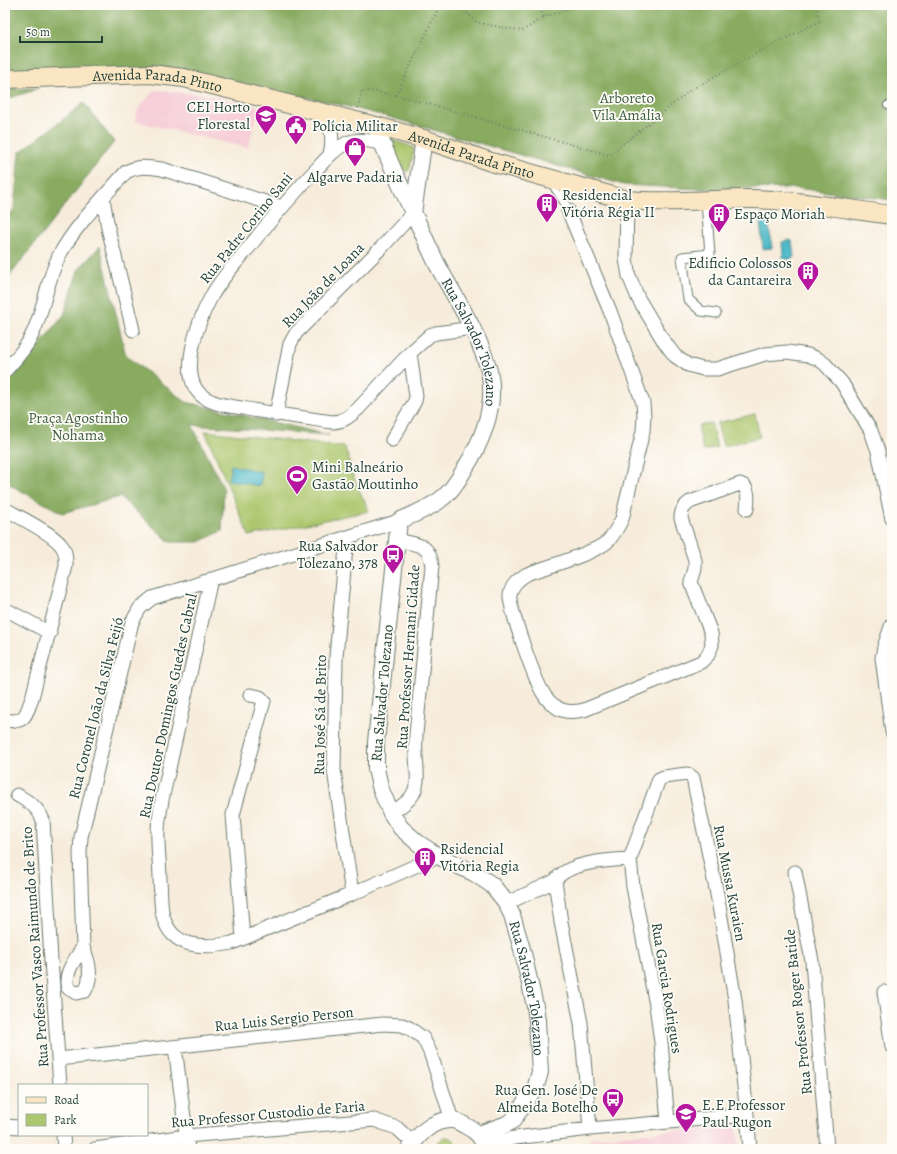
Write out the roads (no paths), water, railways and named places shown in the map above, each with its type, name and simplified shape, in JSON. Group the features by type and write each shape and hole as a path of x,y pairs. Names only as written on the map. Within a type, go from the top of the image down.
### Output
{"main road":[{"name":"Avenida Parada Pinto","path":"5,79 150,74 167,76 201,82 376,126 424,139 492,162 627,200 645,202 753,199 796,201 892,215"}],"street":[{"path":"319,112 330,127 332,141 330,155"},
{"name":"Rua Salvador Tolezano","path":"376,126 382,144 425,240 472,328 488,368 492,391 489,413 483,434 473,456 456,484 440,500 399,520 376,742 376,769 382,790 391,813 401,828 438,856 474,873 492,885 507,903 512,914 518,936 535,1006 540,1072 536,1086 512,1120 483,1142"},
{"name":"Rua Salvador Tolezano","path":"414,213 424,139"},
{"name":"Rua Padre Corino Sani","path":"382,144 372,140 354,141 347,143 330,155 282,207 223,278 210,298 200,320 192,350 190,372 194,387 202,396 213,402 276,414 333,422 342,421 350,417 410,353 430,335 472,328"},
{"path":"5,371 31,339 50,278 59,256 68,242 103,198 126,172 134,168 145,166 162,169 282,207"},
{"path":"396,175 408,177 419,171"},
{"path":"103,198 108,228 133,330"},
{"path":"627,200 626,259 629,276 638,298 663,340 675,356 688,365 703,370 717,369 765,354 787,352 808,355 825,364 842,383 871,431 878,451 892,520"},
{"path":"706,201 710,254 682,257 688,299 701,311 716,313"},
{"path":"568,210 610,311 643,403 644,416 643,432 626,504 622,519 615,532 606,543 594,550 527,574 517,580 510,595 511,609 539,685 548,700 556,708 576,712 584,710 701,662 708,655 712,644 711,633 691,582 696,569 695,560 681,514 686,505 690,502 740,484 745,487 748,498 746,509"},
{"name":"Rua João de Loana","path":"276,414 290,344 296,333 414,213"},
{"path":"392,440 416,401 410,353"},
{"path":"5,509 54,537 62,545 66,555 66,566 50,633 27,713 23,719 15,722 5,720"},
{"name":"Rua Coronel João da Silva Feijó","path":"83,947 80,852 81,837 132,622 140,608 152,598 399,520"},
{"name":"Rua José Sá de Brito","path":"347,537 336,657 334,770 352,894"},
{"name":"Rua Professor Hernani Cidade","path":"391,813 406,803 412,796 416,788 418,778 416,734 432,566 431,556 428,550 422,546 397,540"},
{"name":"Rua Doutor Domingos Guedes Cabral","path":"210,579 162,800 158,838 163,916 168,929 180,940 196,946 215,946 232,943 352,894 438,856"},
{"path":"5,609 50,633"},
{"path":"892,624 884,646 882,658 892,732"},
{"path":"244,938 233,815 264,701 260,697 250,695"},
{"name":"Rua Mussa Kuraien","path":"630,859 659,779 664,777 689,775 693,778 717,894 735,1000 747,1114"},
{"name":"Rua Professor Vasco Raimundo de Brito","path":"17,795 34,805 40,811 44,820 51,960 60,1084"},
{"path":"507,903 555,881 562,873 576,867 601,861 630,859"},
{"name":"Rua Garcia Rodrigues","path":"630,859 633,887 657,1012 668,1122"},
{"name":"Rua Professor Roger Batide","path":"795,872 812,961 827,1149"},
{"path":"555,881 560,922 581,1023 590,1129"},
{"path":"884,992 892,1047"},
{"name":"Rua Luis Sergio Person","path":"59,1059 383,1024 402,1025 423,1038 430,1052 452,1120"},
{"path":"175,1047 187,1143"},
{"path":"411,1146 424,1130 438,1123 452,1120 471,1128 483,1142 590,1129 747,1114 750,1149"},
{"name":"Rua Professor Custodio de Faria","path":"95,1149 187,1143 374,1120 397,1128 411,1146"},
{"path":"5,1126 18,1127"},
{"path":"63,1136 64,1149"}],"lane":[{"path":"553,179 568,210"},
{"path":"553,179 568,210"}],"water":[{"path":"768,219 772,248 763,249 760,221"},
{"path":"792,241 794,257 792,259 784,259 782,242"},
{"path":"231,465 262,472 260,486 228,480"}],"place":[{"name":"CEI Horto Florestal","path":"266,136"},
{"name":"Polícia Militar","path":"296,146"},
{"name":"Algarve Padaria","path":"355,168"},
{"name":"Residencial Vitória Régia II","path":"547,224"},
{"name":"Espaço Moriah","path":"719,234"},
{"name":"Edificio Colossos da Cantareira","path":"808,292"},
{"name":"Mini Balneário Gastão Moutinho","path":"297,496"},
{"name":"Rua Salvador Tolezano, 378","path":"393,574"},
{"name":"Rsidencial Vitória Regia","path":"425,878"},
{"name":"Rua Gen. José De Almeida Botelho","path":"613,1118"},
{"name":"E.E Professor Paul Rugon","path":"686,1134"}],"park label":[{"name":"Arboreto Vila Amália","path":"627,106"},
{"name":"Praça Agostinho Nohama","path":"78,426"}]}
